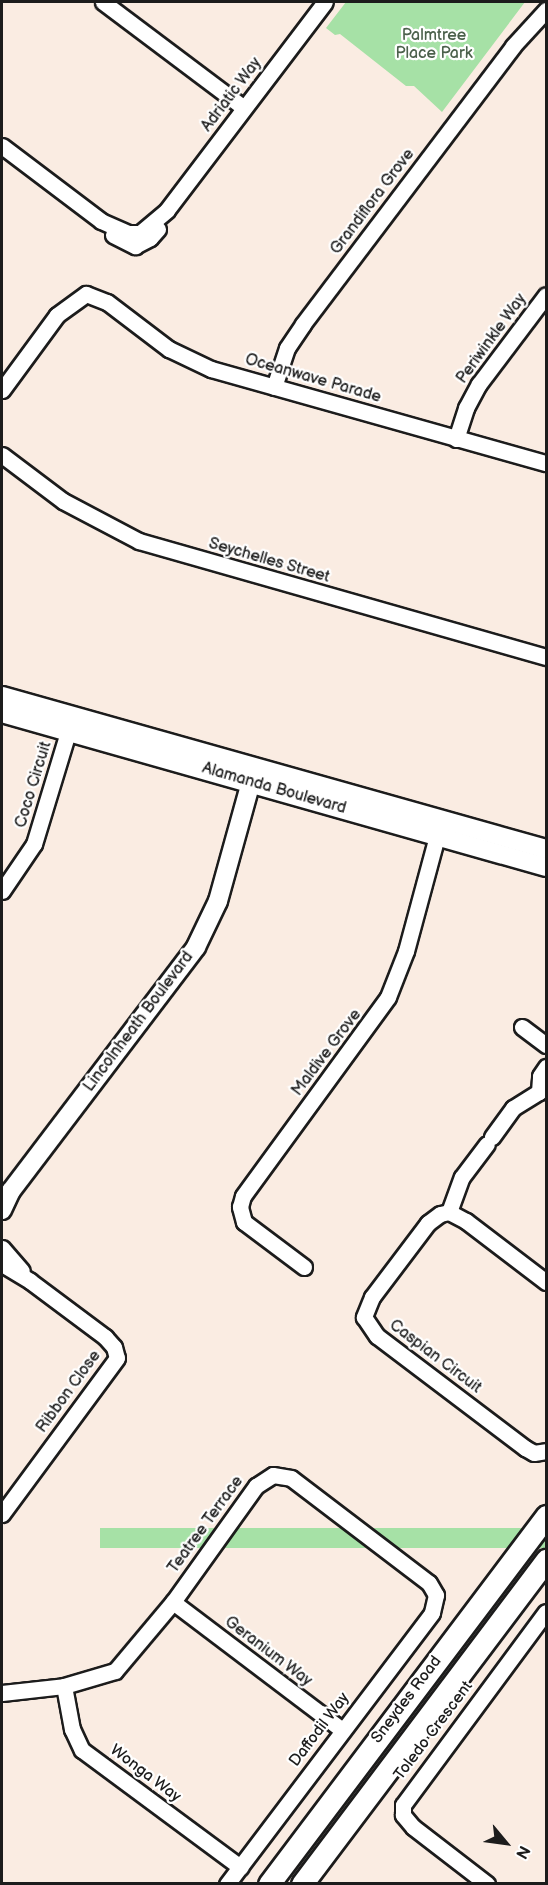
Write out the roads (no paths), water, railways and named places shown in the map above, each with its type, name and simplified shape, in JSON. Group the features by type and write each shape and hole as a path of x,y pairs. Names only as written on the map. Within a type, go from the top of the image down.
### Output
{"main road":[{"name":"Sneydes Road","path":"269,1884 546,1516"},
{"name":"Sneydes Road","path":"302,1884 546,1560"}],"street":[{"path":"103,2 244,108"},
{"name":"Adriatic Way","path":"2,146 101,221 134,240 167,210 325,2"},
{"name":"Grandiflora Grove","path":"513,46 527,18 541,2"},
{"name":"Grandiflora Grove","path":"274,387 287,348 303,324 513,46 546,10"},
{"name":"Oceanwave Parade","path":"7,371 57,315 86,294 107,302 179,355 274,387 546,464"},
{"name":"Periwinkle Way","path":"456,439 472,396 546,295"},
{"path":"2,390 7,371"},
{"name":"Seychelles Street","path":"2,455 63,501 139,541 546,657"},
{"name":"Alamanda Boulevard","path":"2,696 71,724 439,828 546,867"},
{"name":"Alamanda Boulevard","path":"2,713 71,724"},
{"name":"Coco Circuit","path":"2,891 34,843 71,724"},
{"name":"Lincolnheath Boulevard","path":"2,1210 6,1195 196,947 218,901 253,775"},
{"name":"Alamanda Boulevard","path":"439,828 546,849"},
{"name":"Maldive Grove","path":"304,1267 244,1222 240,1207 243,1196 388,998 406,951 439,828"},
{"path":"522,1027 546,1045"},
{"path":"546,1067 540,1076 542,1096 513,1108 462,1177 448,1212 466,1221 546,1282"},
{"name":"Caspian Circuit","path":"448,1212 428,1223 372,1297 365,1308 366,1324 525,1448 534,1453 546,1451"},
{"name":"Ribbon Close","path":"2,1248 30,1281"},
{"name":"Ribbon Close","path":"2,1264 30,1281 105,1337 114,1347 117,1358 2,1514"},
{"name":"Teatree Terrace","path":"2,1693 64,1686 115,1671 173,1602 256,1486 265,1478 281,1475 291,1478 429,1583 436,1595"},
{"name":"Daffodil Way","path":"227,1884 432,1613 436,1595"},
{"name":"Geranium Way","path":"173,1602 342,1730"},
{"name":"Toledo Crescent","path":"487,1884 413,1827 403,1815 403,1805 546,1612"},
{"name":"Wonga Way","path":"64,1686 72,1729 82,1750 240,1867"}],"park label":[{"name":"Palmtree Place Park","path":"434,45"}]}
